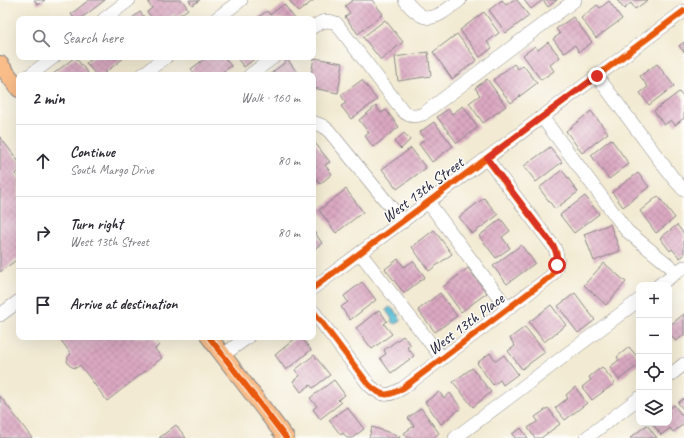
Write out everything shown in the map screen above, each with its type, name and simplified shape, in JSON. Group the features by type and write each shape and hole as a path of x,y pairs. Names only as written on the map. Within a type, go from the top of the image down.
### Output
{"main road":[{"path":"0,64 16,84"},
{"path":"212,340 286,438"}],"street":[{"path":"108,16 129,0"},
{"path":"220,16 241,0"},
{"path":"405,0 414,12 425,18 431,18 438,15 460,0"},
{"path":"316,25 324,21 330,20 336,23 403,111 407,115 417,116 422,114 575,0"},
{"name":"West 13th Street","path":"316,286 684,12"},
{"path":"34,72 50,60"},
{"path":"146,72 162,60"},
{"path":"254,72 270,60"},
{"path":"597,76 673,178 684,190"},
{"path":"542,117 627,231 681,269 663,282"},
{"path":"316,123 323,126 328,131 403,222"},
{"name":"West 13th Place","path":"316,315 369,385 379,393 384,395 391,394 403,388 551,276 557,265 558,259 554,247 487,158"},
{"path":"428,202 508,309"},
{"path":"360,253 442,358"},
{"path":"0,315 16,302"},
{"path":"455,438 636,302"},
{"path":"223,355 244,340"},
{"path":"672,374 684,364"},
{"path":"586,438 636,400"}],"water":[{"path":"390,307 398,314 401,321 396,324 391,322 392,319 386,310"}],"building":[{"path":"34,0 45,0 38,5"},
{"path":"89,0 105,0 84,16 73,16 71,14"},
{"path":"153,0 182,0 188,9 178,16 174,14 172,16 150,16 147,12 152,8 148,3"},
{"path":"189,0 200,0 192,5"},
{"path":"289,0 314,0 298,12"},
{"path":"353,0 372,0 383,14 358,34 345,17 350,13 345,6"},
{"path":"502,0 506,5 513,0 517,0 529,16 506,33 489,10"},
{"path":"524,0 543,0 531,9"},
{"path":"543,0 557,0 548,7"},
{"path":"617,0 648,0 635,9 631,3 624,9"},
{"path":"609,1 622,19 596,38 581,18 597,5 600,8"},
{"path":"284,4 293,16 260,16 267,11 270,15"},
{"path":"140,12 143,16 135,16"},
{"path":"484,12 499,33 487,42 492,48 480,57 460,30"},
{"path":"573,17 592,42 579,52 575,45 564,53 553,39 560,34 556,29"},
{"path":"385,20 403,42 381,60 363,37"},
{"path":"457,34 477,60 452,79 433,52"},
{"path":"548,42 560,57 550,65 554,71 541,80 523,55 535,46 538,50"},
{"path":"684,42 684,52 679,46"},
{"path":"428,52 431,76 398,81 395,57"},
{"path":"316,58 343,63 338,93 316,89 316,72 312,72 314,60 316,60"},
{"path":"71,60 77,60 87,72 56,72"},
{"path":"90,60 121,60 106,72 94,72 86,63"},
{"path":"203,60 226,60 231,66 222,72 194,72 191,69"},
{"path":"238,60 253,60 244,67"},
{"path":"288,60 297,72 273,72"},
{"path":"514,64 518,69 523,65 537,83 511,103 493,80"},
{"path":"657,64 674,86 649,105 640,93 648,87 640,76"},
{"path":"487,79 506,106 483,123 469,103 480,95 475,88"},
{"path":"362,80 377,100 351,119 341,106 346,103 341,95"},
{"path":"679,92 684,98 684,118 675,125 671,120 664,125 654,111"},
{"path":"376,106 381,113 386,110 399,127 373,147 365,136 369,133 359,120"},
{"path":"463,106 478,127 457,143 437,117 448,109 452,114"},
{"path":"591,111 608,133 582,153 566,131"},
{"path":"434,122 453,146 432,162 419,144 425,139 420,132"},
{"path":"404,133 410,140 401,149 394,142"},
{"path":"0,137 16,158 16,260 0,272"},
{"path":"611,139 629,164 609,179 591,155"},
{"path":"316,144 330,162 325,165 332,174 320,184 316,179"},
{"path":"550,147 562,162 536,182 524,166"},
{"path":"411,148 426,168 397,189 382,169"},
{"path":"562,170 578,192 555,209 539,188"},
{"path":"638,173 649,187 623,207 612,192"},
{"path":"346,189 363,212 336,233 319,210"},
{"path":"585,196 599,214 574,233 560,215"},
{"path":"658,196 675,218 656,233 640,211"},
{"path":"484,198 498,215 472,234 459,217"},
{"path":"501,219 510,231 502,237 510,248 496,258 479,236"},
{"path":"610,224 620,251 594,261 584,234"},
{"path":"677,225 684,234 684,255 680,258 672,249 670,251 660,238"},
{"path":"434,230 452,254 429,271 412,247"},
{"path":"316,234 322,243 316,248"},
{"path":"521,245 535,263 507,284 493,266"},
{"path":"398,259 404,267 413,261 425,277 404,293 385,269"},
{"path":"604,263 626,282 606,305 584,285"},
{"path":"468,268 487,293 461,312 443,287"},
{"path":"362,282 376,300 350,320 341,307 348,302 344,296"},
{"path":"440,293 457,316 435,332 418,310"},
{"path":"575,293 595,320 578,333 558,306"},
{"path":"551,305 566,325 544,342 529,322"},
{"path":"379,310 387,321 384,324 392,334 372,349 356,328"},
{"path":"684,314 684,335 676,341 672,336 672,324"},
{"path":"525,327 545,352 522,369 508,351 515,346 510,338"},
{"path":"403,336 411,345 407,347 414,356 391,373 380,358 386,354 384,350"},
{"path":"61,340 155,340 159,345 155,349 162,358 107,401 80,365 76,368 69,365 67,361 71,354"},
{"path":"293,340 303,340 311,350 286,370 275,355"},
{"path":"629,347 636,355 636,366 619,380 610,367 619,360 617,357"},
{"path":"490,353 496,361 504,355 518,374 503,385 500,380 493,385 477,363"},
{"path":"314,355 330,375 313,388 310,385 301,392 293,381 300,376 295,370"},
{"path":"602,367 615,383 592,400 582,387 591,380 589,377"},
{"path":"472,368 491,392 473,407 453,382"},
{"path":"334,380 345,395 338,400 341,403 320,419 313,409 317,406 310,398"},
{"path":"575,387 587,403 565,420 555,408 568,398 566,395"},
{"path":"439,392 444,398 450,393 461,408 441,424 425,402"},
{"path":"0,396 32,438 0,438"},
{"path":"684,398 684,410 678,403"},
{"path":"674,405 684,418 684,424 673,432 670,428 661,435 654,426 672,426 672,407"},
{"path":"347,407 364,429 352,438 347,438 343,433 341,435 329,420"},
{"path":"421,408 439,433 433,438 408,438 404,433 414,426 408,418"},
{"path":"548,408 560,424 541,438 535,438 528,428 538,421 535,417"},
{"path":"176,425 186,438 159,438"},
{"path":"648,426 657,438 630,438"},
{"path":"372,427 400,436 399,438 369,438"},
{"path":"521,428 528,438 515,438 512,434"}],"cycle path":[{"path":"316,286 684,11"},
{"path":"316,315 369,385 382,394 389,394 403,388 551,276 557,265 557,255 554,247 487,159"},
{"path":"211,340 286,438"}],"route":[{"path":"557,265 558,259 554,247 487,158 597,76"}]}
